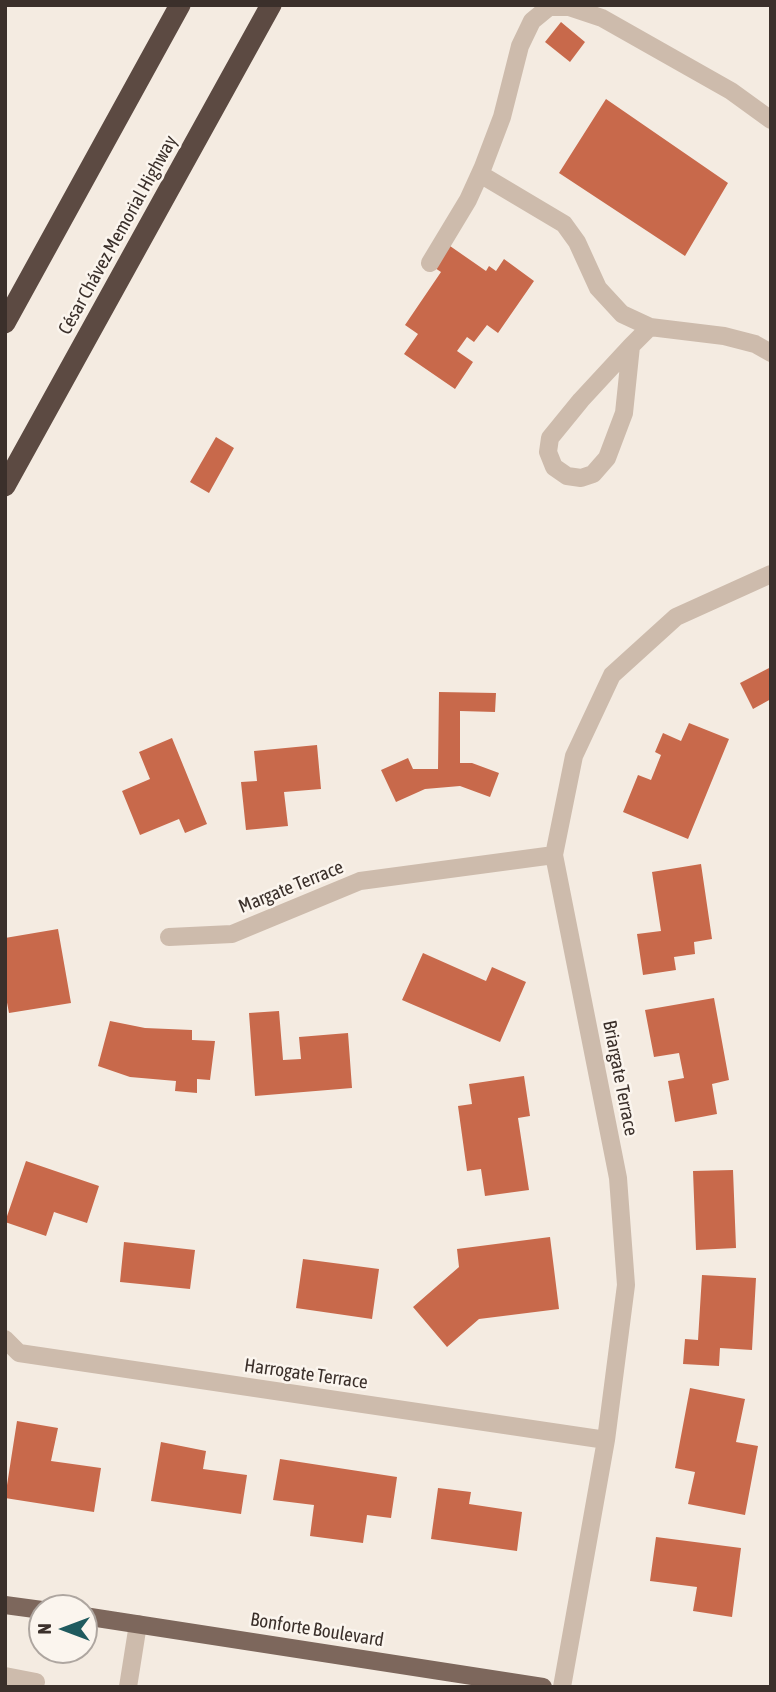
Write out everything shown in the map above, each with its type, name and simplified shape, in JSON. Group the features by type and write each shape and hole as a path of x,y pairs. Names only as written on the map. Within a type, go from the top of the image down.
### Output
{"highway":[{"path":"5,323 180,5"},
{"name":"César Chávez Memorial Highway","path":"5,486 271,5"}],"main road":[{"path":"5,1605 28,1608"},
{"name":"Bonforte Boulevard","path":"98,1618 543,1687"}],"street":[{"path":"430,263 468,200 480,174 502,117 520,46 532,22 549,7 569,7 602,18 731,91 771,120"},
{"path":"480,174 564,224 577,242 598,288 622,314 650,327 724,336 755,344 771,353"},
{"path":"631,346 624,413 607,458 593,474 581,478 567,476 554,467 548,452 551,438 581,400 631,346 650,327"},
{"name":"Briargate Terrace","path":"562,1687 606,1440 626,1285 618,1178 554,855 573,756 612,675 676,617 771,574"},
{"name":"Margate Terrace","path":"169,937 232,934 360,881 554,855"},
{"name":"Harrogate Terrace","path":"5,1339 19,1353 606,1440"},
{"path":"128,1687 138,1624"},
{"path":"5,1676 36,1682"}],"building":[{"path":"561,22 585,42 570,62 545,42"},
{"path":"606,99 728,183 685,256 559,173"},
{"path":"450,246 486,271 489,266 496,271 504,259 534,281 498,333 487,325 474,342 467,337 457,351 473,362 455,389 404,354 418,334 405,325 441,272 435,268"},
{"path":"216,437 234,448 209,493 190,482"},
{"path":"771,667 771,699 753,709 740,683"},
{"path":"439,692 496,693 495,712 460,711 460,763 472,763 499,773 490,797 460,786 425,789 396,802 381,770 408,758 413,769 438,769"},
{"path":"689,723 729,739 688,839 623,812 638,775 651,780 661,755 655,752 663,733 681,741"},
{"path":"172,738 207,824 185,833 179,819 140,835 122,791 150,779 139,752"},
{"path":"317,745 321,789 284,792 288,826 246,830 241,782 257,781 254,751"},
{"path":"701,864 712,939 694,942 695,954 674,957 676,970 643,975 637,934 661,931 652,872"},
{"path":"58,929 71,1003 9,1013 5,992 5,938"},
{"path":"423,953 486,981 492,967 526,982 500,1042 402,1000"},
{"path":"714,998 729,1080 712,1084 717,1114 675,1122 668,1081 684,1078 679,1053 654,1057 645,1010"},
{"path":"279,1011 283,1060 301,1059 299,1037 348,1033 352,1088 255,1096 249,1013"},
{"path":"110,1021 145,1028 192,1030 192,1040 215,1041 210,1080 197,1079 197,1093 175,1091 176,1081 130,1077 98,1066"},
{"path":"524,1076 530,1116 518,1118 529,1190 485,1196 481,1169 467,1171 458,1106 472,1104 469,1084"},
{"path":"26,1161 99,1186 87,1223 54,1212 46,1236 5,1222"},
{"path":"733,1170 736,1248 696,1250 693,1171"},
{"path":"550,1237 559,1309 479,1319 447,1347 413,1307 459,1267 457,1249"},
{"path":"124,1242 195,1250 190,1289 120,1282"},
{"path":"303,1259 379,1269 372,1319 296,1308"},
{"path":"702,1275 756,1278 752,1350 720,1348 719,1366 683,1364 685,1339 698,1340"},
{"path":"690,1388 745,1399 736,1442 758,1446 745,1515 688,1504 695,1472 675,1468"},
{"path":"17,1421 58,1428 51,1461 101,1468 94,1512 5,1498"},
{"path":"161,1442 206,1451 203,1469 247,1475 241,1514 151,1501"},
{"path":"280,1459 397,1477 391,1518 367,1515 363,1543 310,1536 314,1505 273,1500"},
{"path":"438,1488 471,1492 469,1504 522,1512 517,1551 431,1539"},
{"path":"656,1537 741,1548 732,1617 693,1611 697,1587 650,1581"}]}
